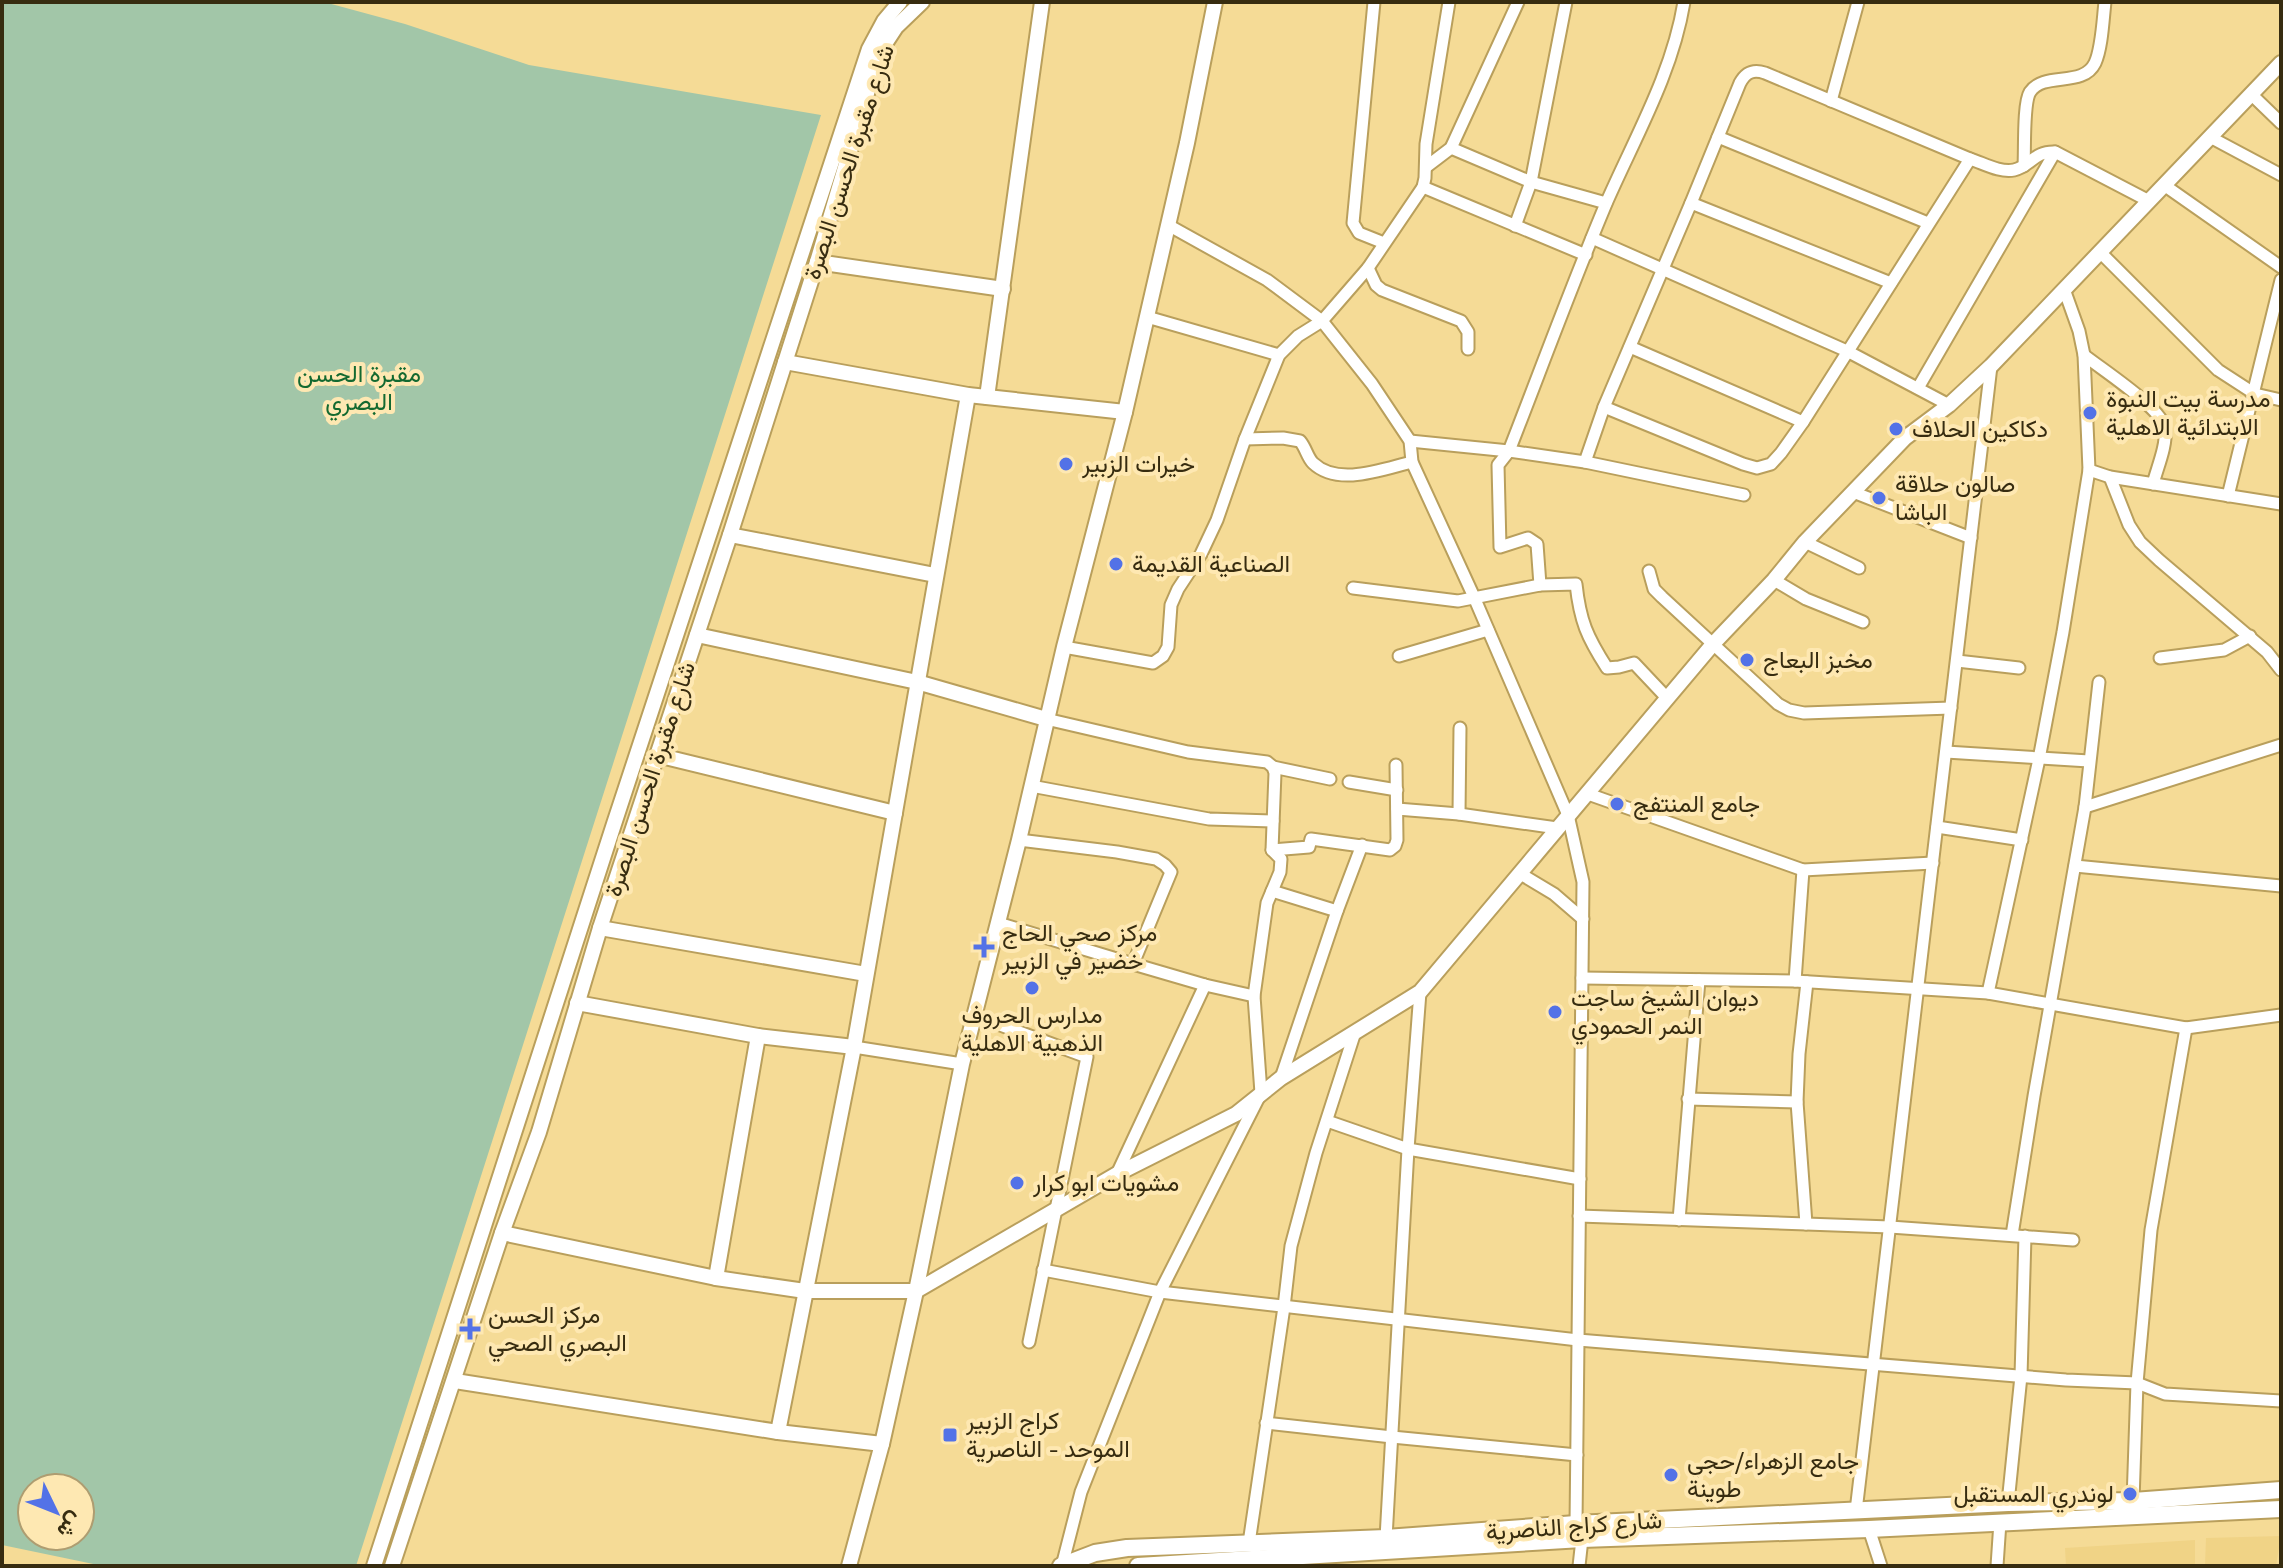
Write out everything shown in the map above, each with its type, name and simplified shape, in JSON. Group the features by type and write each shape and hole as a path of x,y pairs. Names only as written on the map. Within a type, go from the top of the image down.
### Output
{"main road":[{"name":"شارع كراج الناصرية","path":"1138,1566 1856,1511 2008,1503 2133,1501 2281,1490"},
{"name":"شارع كراج الناصرية","path":"1062,1566 1095,1553 1127,1548 1579,1532 1869,1529 2281,1509"}],"street":[{"name":"شارع مقبرة الحسن البصرة","path":"374,1566 869,49 884,21 900,2"},
{"name":"شارع مقبرة الحسن البصرة","path":"392,1566 502,1233 539,1132 600,928 817,262 879,53 896,27 922,2"},
{"path":"987,397 1042,2"},
{"path":"849,1566 882,1444 962,1064 1125,412 1215,2"},
{"path":"1374,2 1353,223 1359,233 1384,243"},
{"path":"1064,647 1153,663 1163,656 1168,647 1171,605 1217,520 1279,355 1298,336 1322,321 1368,268 1423,187 1426,144 1449,2"},
{"path":"1426,167 1451,148 1518,2"},
{"path":"1515,226 1531,182 1566,2"},
{"path":"1540,585 1537,544 1528,538 1500,547 1498,465 1509,451 1606,203 1668,67 1684,2"},
{"path":"1831,101 1858,2"},
{"path":"2024,166 2028,97 2038,85 2077,76 2091,69 2097,56 2105,2"},
{"path":"502,1233 716,1278 805,1291 916,1291 1117,1174 1236,1114 1281,1078 1420,992 1713,644 1774,580 1805,542 1905,438 1949,405 1991,366 2281,63"},
{"path":"1585,462 1604,407 1740,83 1750,72 1765,73 1970,159 2004,170 2024,166 2039,154 2055,152 2149,201"},
{"path":"2251,94 2281,123"},
{"path":"1718,137 1928,223"},
{"path":"2210,137 2281,175"},
{"path":"1451,148 1531,182 1606,203"},
{"path":"1918,388 2055,152"},
{"path":"1604,407 1743,464 1757,468 1771,464 1803,422 1970,159"},
{"path":"2164,185 2281,267"},
{"path":"1423,187 1586,255"},
{"path":"1691,203 1891,283"},
{"path":"1168,225 1267,280 1322,321 1372,384 1410,441 1412,462 1568,815 1583,882 1577,1455 1579,1566"},
{"path":"1592,238 1847,351 1949,405"},
{"path":"2100,252 2218,370 2255,394 2281,400"},
{"path":"817,262 1003,289"},
{"path":"1368,268 1382,290 1461,321 1468,332 1468,349"},
{"path":"2228,496 2281,280"},
{"path":"1988,993 2039,759 2089,470 2084,355 2064,289"},
{"path":"1147,317 1279,355"},
{"path":"1630,347 1803,422"},
{"path":"2084,355 2152,407 2163,420 2165,436 2153,484"},
{"path":"785,362 968,395 1125,412"},
{"path":"1856,1511 1991,366"},
{"path":"778,1432 854,1047 968,395"},
{"path":"1245,439 1300,441 1309,459 1321,471 1332,474 1368,473 1412,462"},
{"path":"1410,441 1585,462 1744,495"},
{"path":"2089,470 2110,477 2281,504"},
{"path":"2110,477 2129,525 2140,542 2250,636 2281,670"},
{"path":"1853,492 1971,538"},
{"path":"730,535 935,575"},
{"path":"1805,542 1859,568"},
{"path":"1649,571 1654,589 1778,704 1789,710 1804,713 1951,708"},
{"path":"1774,580 1806,599 1863,622"},
{"path":"1353,588 1458,601 1540,585 1576,584 1585,630 1607,668 1634,663 1667,698"},
{"path":"1399,656 1488,630"},
{"path":"697,635 917,682 1046,719 1188,752 1267,762 1273,767 1330,779"},
{"path":"2160,658 2224,650 2250,636"},
{"path":"1957,661 2019,668"},
{"path":"2008,1503 2021,1376 2018,1236 2034,1096 2085,807 2099,682"},
{"path":"1459,814 1460,728"},
{"path":"2085,807 2281,745"},
{"path":"1946,752 2089,761"},
{"path":"657,755 895,813"},
{"path":"1272,850 1309,847 1311,839 1390,850 1397,840 1396,765"},
{"path":"1062,1566 1081,1492 1160,1292 1261,1093 1254,996 1267,903 1280,872 1281,859 1272,850 1273,767"},
{"path":"1349,782 1397,790"},
{"path":"1031,786 1209,819 1273,821"},
{"path":"1588,794 1803,870 1933,863"},
{"path":"1397,809 1557,828"},
{"path":"614,824 633,829"},
{"path":"1937,827 2022,840"},
{"path":"1019,840 1117,852 1156,859 1165,865 1171,872 1169,880 1133,964"},
{"path":"1281,1078 1362,845"},
{"path":"2075,866 2281,886"},
{"path":"1803,870 1797,1102 1806,1224"},
{"path":"1519,873 1554,894 1583,919"},
{"path":"1272,891 1337,911"},
{"path":"998,923 1205,985 1254,996"},
{"path":"600,928 866,974"},
{"path":"1582,978 1801,982 1988,993 2186,1028 2281,1015"},
{"path":"1679,1220 1699,980"},
{"path":"1117,1174 1205,985"},
{"path":"1386,1538 1420,992"},
{"path":"577,1003 758,1036 962,1064"},
{"path":"976,1016 1087,1057 1029,1342"},
{"path":"2133,1501 2137,1383 2151,1230 2186,1028"},
{"path":"1249,1543 1291,1246 1355,1031"},
{"path":"716,1278 758,1036"},
{"path":"1688,1099 1797,1102"},
{"path":"1327,1121 1408,1149 1580,1179"},
{"path":"516,1127 539,1132"},
{"path":"1579,1216 1890,1227 2073,1240"},
{"path":"1043,1270 1160,1292 1578,1340 2137,1383 2165,1394 2281,1401"},
{"path":"455,1381 778,1432 882,1444"},
{"path":"1266,1423 1577,1455"},
{"path":"1997,1566 2000,1522"},
{"path":"1869,1529 1881,1566"}],"shaded area":[{"path":"2281,1536 2276,1566 2205,1566 2206,1538"},
{"path":"2195,1540 2195,1566 2066,1566 2065,1548"}],"green space":[{"name":"مقبرة الحسن البصري","path":"2,2 324,2 405,24 529,65 821,115 356,1566 103,1566 36,1552 96,1552 96,1472 16,1472 16,1548 2,1545"}],"place":[{"name":"مدرسة بيت النبوة الابتدائية الاهلية","path":"2090,413"},
{"name":"دكاكين الحلاف","path":"1896,429"},
{"name":"خيرات الزبير","path":"1066,464"},
{"name":"صالون حلاقة الباشا","path":"1879,498"},
{"name":"الصناعية القديمة","path":"1116,564"},
{"name":"مخبز البعاج","path":"1747,660"},
{"name":"جامع المنتفج","path":"1617,804"},
{"name":"مركز صحي الحاج خضير في الزبير","path":"984,947"},
{"name":"مدارس الحروف الذهبية الاهلية","path":"1032,988"},
{"name":"ديوان الشيخ ساجت النمر الحمودي","path":"1555,1012"},
{"name":"مشويات ابو كرار","path":"1017,1183"},
{"name":"مركز الحسن البصري الصحي","path":"470,1329"},
{"name":"كراج الزبير الموحد - الناصرية","path":"950,1435"},
{"name":"جامع الزهراء/حجي طوينة","path":"1671,1475"},
{"name":"لوندري المستقبل","path":"2130,1494"}]}
